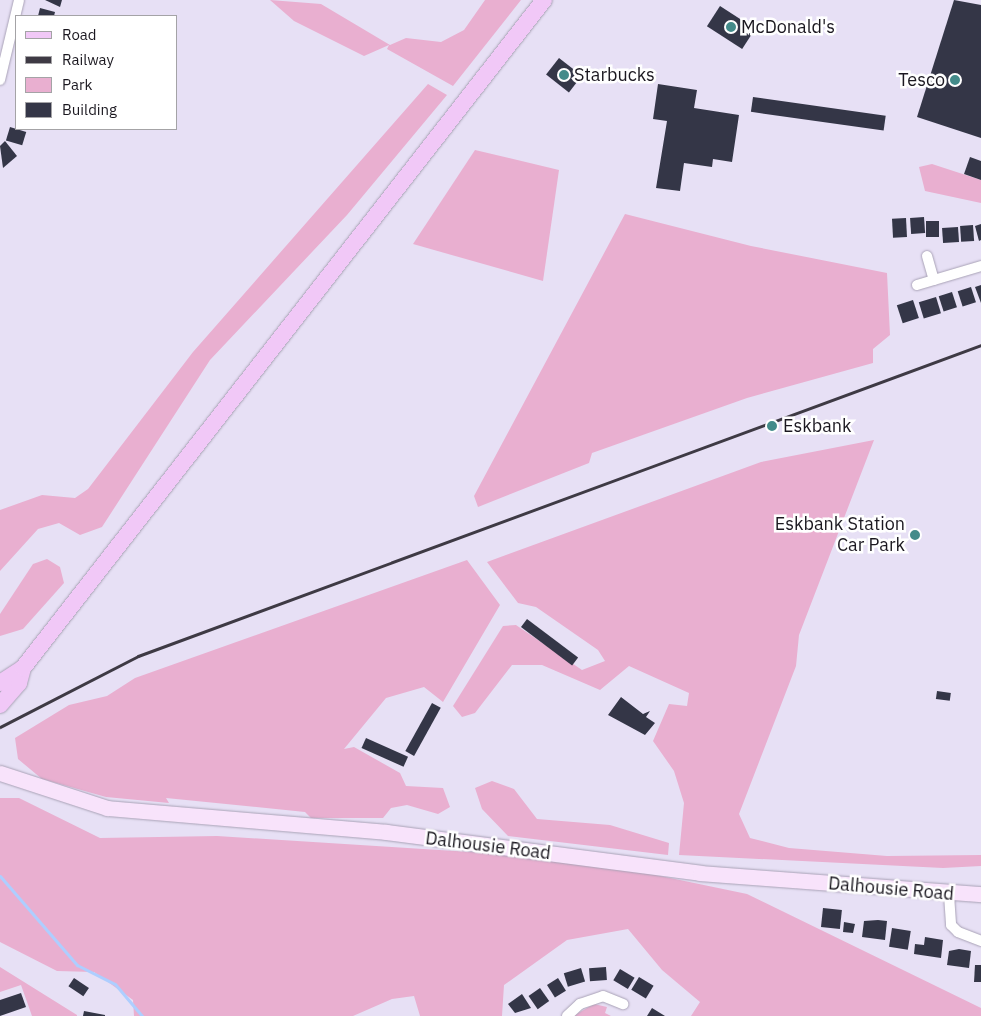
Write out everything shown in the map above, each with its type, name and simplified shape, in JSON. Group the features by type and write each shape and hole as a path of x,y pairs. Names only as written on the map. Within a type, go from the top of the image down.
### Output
{"main road":[{"path":"0,705 18,683 23,668 544,0"},
{"path":"0,682 23,668"},
{"name":"Dalhousie Road","path":"0,773 107,808 386,832 672,869 949,895 981,894"}],"street":[{"path":"15,15 19,0"},
{"path":"0,76 15,16"},
{"path":"928,256 934,280"},
{"path":"917,285 981,266"},
{"path":"949,895 951,925 958,932 981,940"},
{"path":"567,1016 580,1004 603,996 624,1004"}],"green space":[{"path":"270,0 321,4 390,45 406,38 441,42 464,30 485,0 521,0 453,86 387,49 389,45 364,56 294,21"},
{"path":"428,84 447,95 347,215 210,360 102,527 80,535 59,523 38,529 0,571 0,510 42,495 75,498 88,489 193,352"},
{"path":"475,150 559,170 543,281 413,244"},
{"path":"932,164 981,180 981,203 925,191 919,167"},
{"path":"625,214 751,246 887,273 890,335 873,349 873,363 747,398 592,453 589,463 478,507 474,496"},
{"path":"874,440 799,635 796,666 739,814 750,838 789,848 887,856 981,855 981,866 943,868 679,855 684,803 674,771 653,741 669,704 687,706 689,693 629,666 600,690 542,665 512,665 475,713 462,717 453,706 503,626 516,625 582,670 605,661 598,650 536,607 518,603 487,562 761,462"},
{"path":"47,559 60,567 64,583 23,629 0,636 0,614 33,564"},
{"path":"467,560 500,605 443,702 424,687 386,698 344,749 354,747 400,773 406,786 443,788 450,807 438,814 407,805 391,808 383,818 311,818 305,812 166,798 169,803 106,797 42,779 18,759 15,738 69,705 107,696 135,678"},
{"path":"492,781 514,789 537,819 610,825 669,843 668,855 508,836 482,809 475,788"},
{"path":"0,798 19,798 100,838 217,836 579,859 747,894 981,1008 981,1016 691,1016 700,1002 662,970 628,929 567,940 504,985 502,1016 420,1016 414,996 392,999 353,1016 134,1016 133,1000 94,972 57,971 0,942"},
{"path":"0,967 77,1016 32,1016 21,985 0,992"},
{"path":"594,1004 607,1007 605,1013 611,1016 573,1016"}],"building":[{"path":"45,0 62,0 60,7"},
{"name":"Tesco","path":"954,0 981,5 981,138 917,117"},
{"name":"McDonald's","path":"720,6 755,29 742,49 707,26"},
{"path":"40,8 55,12 54,15 38,15"},
{"name":"Starbucks","path":"559,58 582,76 569,92 546,75"},
{"path":"658,84 697,90 694,108 739,115 732,162 713,159 712,167 684,163 680,191 656,188 667,121 653,119"},
{"path":"753,97 886,116 884,131 751,112"},
{"path":"10,127 26,132 22,145 6,140"},
{"path":"5,141 17,156 3,168 0,146"},
{"path":"970,157 981,161 981,180 964,174"},
{"path":"924,217 925,233 911,234 910,218"},
{"path":"906,218 907,237 893,238 892,219"},
{"path":"926,221 939,221 939,237 926,237"},
{"path":"981,224 981,240 979,241 975,226"},
{"path":"973,225 974,241 961,242 960,226"},
{"path":"958,227 959,242 943,243 942,228"},
{"path":"981,285 981,303 975,287"},
{"path":"971,287 976,302 963,307 958,291"},
{"path":"952,292 957,307 944,312 939,296"},
{"path":"936,297 941,313 924,319 919,302"},
{"path":"913,300 919,318 903,323 897,305"},
{"path":"527,619 578,658 572,666 521,627"},
{"path":"937,691 951,693 950,701 936,699"},
{"path":"621,697 643,714 650,711 646,717 655,723 645,735 608,715"},
{"path":"432,703 441,708 414,756 405,751"},
{"path":"366,738 408,757 404,767 362,748"},
{"path":"823,908 842,910 840,929 821,927"},
{"path":"864,921 887,921 885,940 862,937"},
{"path":"844,922 855,924 853,933 843,932"},
{"path":"892,928 911,931 908,950 889,947"},
{"path":"925,937 943,940 941,958 914,954 915,944 924,945"},
{"path":"959,949 971,951 969,968 947,965 949,951"},
{"path":"975,965 981,965 981,982 974,982"},
{"path":"606,967 607,980 590,981 589,968"},
{"path":"581,968 585,981 568,987 564,973"},
{"path":"620,969 635,978 628,989 613,980"},
{"path":"639,977 654,986 646,999 631,990"},
{"path":"74,978 89,988 83,996 68,986"},
{"path":"558,978 566,991 555,998 547,985"},
{"path":"540,988 549,1001 538,1009 529,996"},
{"path":"21,993 26,1007 0,1016 0,1000"},
{"path":"522,994 531,1008 515,1013 508,1004"},
{"path":"652,1008 665,1016 647,1016"},
{"path":"84,1011 105,1015 105,1016 83,1016"}],"waterway":[{"path":"0,876 77,965 115,984 142,1016"}],"railway":[{"path":"0,727 138,656 981,345"}],"place":[{"name":"McDonald's","path":"731,27"},
{"name":"Starbucks","path":"564,75"},
{"name":"Tesco","path":"955,80"},
{"name":"Eskbank","path":"772,426"},
{"name":"Eskbank Station Car Park","path":"915,535"}]}
